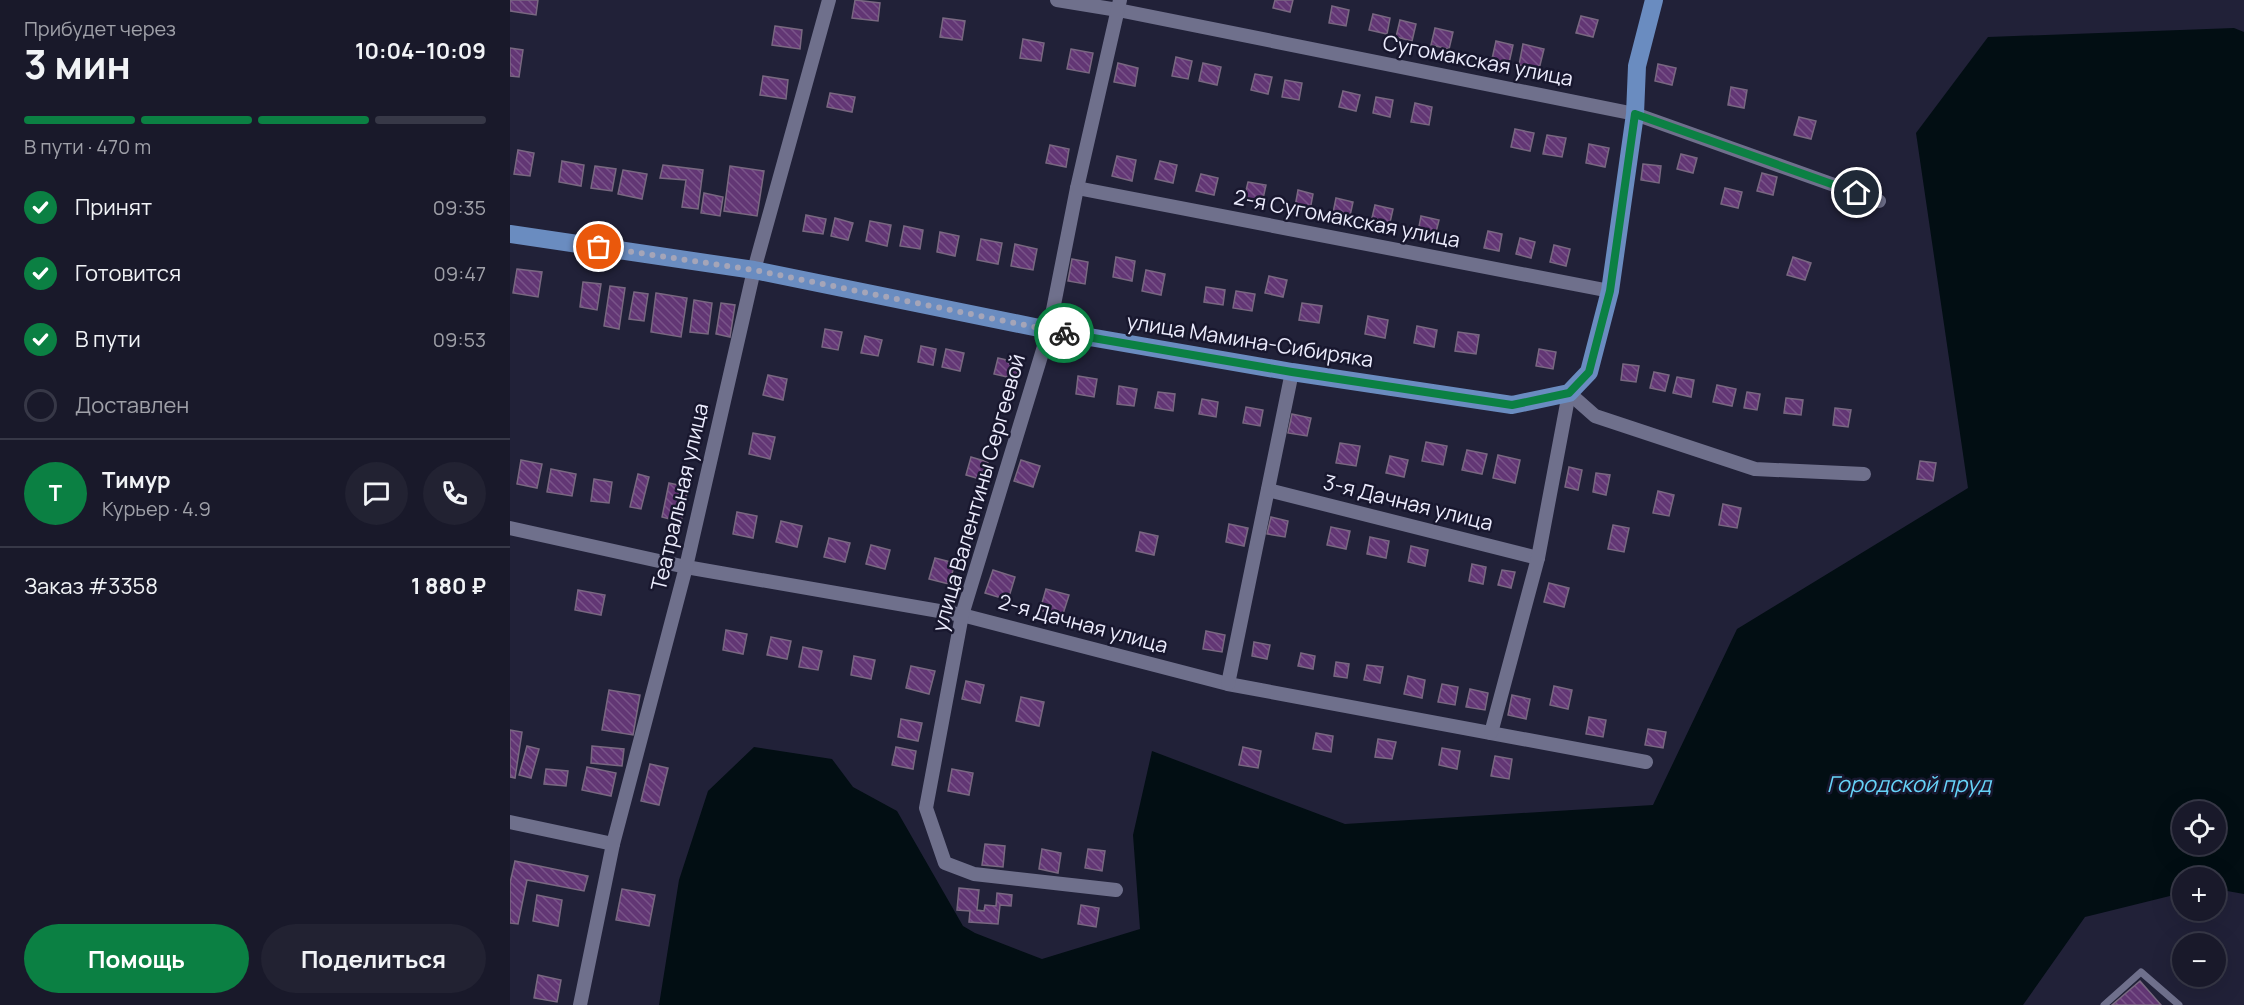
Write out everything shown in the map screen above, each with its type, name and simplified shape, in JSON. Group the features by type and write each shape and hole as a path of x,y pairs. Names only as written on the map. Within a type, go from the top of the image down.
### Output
{"main road":[{"path":"1569,393 1589,372 1610,291 1635,114 1637,66 1654,0"},
{"name":"улица Мамина-Сибиряка","path":"510,234 754,270 1049,330 1292,372 1512,405 1569,393"}],"street":[{"name":"Театральная улица","path":"580,1005 613,844 686,567 754,270 828,0"},
{"name":"Сугомакская улица","path":"1058,0 1119,5 1635,114 1879,201"},
{"name":"улица Валентины Сергеевой","path":"1116,890 974,874 945,863 926,808 962,615 1049,330 1077,188 1119,5"},
{"name":"2-я Сугомакская улица","path":"1077,188 1610,291"},
{"path":"1228,684 1292,372"},
{"path":"1569,393 1595,416 1755,469 1864,474"},
{"path":"1491,733 1538,558 1569,393"},
{"name":"3-я Дачная улица","path":"1268,490 1538,558"},
{"name":"2-я Дачная улица","path":"510,528 686,567 962,615 1228,684 1646,762"},
{"path":"510,822 613,844"}],"lane":[{"path":"2104,1005 2141,972 2179,1005"}],"water":[{"name":"Городской пруд","path":"2234,28 2244,32 2244,894 2226,891 2226,867 2172,867 2172,895 2085,917 2023,1005 659,1005 679,880 708,791 754,747 832,759 853,787 897,811 963,926 975,933 1042,959 1140,929 1133,835 1152,751 1345,824 1653,805 1737,629 1968,488 1916,133 1988,37"}],"building":[{"path":"510,0 538,0 536,15 510,11"},
{"path":"855,0 880,3 878,21 852,18"},
{"path":"1275,0 1293,0 1290,12 1273,8"},
{"path":"1332,6 1349,10 1346,26 1329,23"},
{"path":"1373,14 1390,18 1387,34 1369,30"},
{"path":"1581,16 1598,20 1593,37 1576,33"},
{"path":"943,18 965,21 962,40 940,37"},
{"path":"1400,20 1416,24 1412,41 1396,37"},
{"path":"775,26 802,30 800,49 772,45"},
{"path":"1435,28 1453,32 1449,49 1431,45"},
{"path":"1023,39 1044,43 1041,61 1020,58"},
{"path":"1496,41 1513,45 1509,63 1492,59"},
{"path":"1523,44 1544,49 1539,69 1519,65"},
{"path":"510,48 523,50 519,77 510,76"},
{"path":"1071,49 1093,53 1089,73 1067,69"},
{"path":"1176,57 1192,61 1188,79 1172,76"},
{"path":"1118,63 1138,68 1135,86 1114,82"},
{"path":"1203,63 1221,67 1217,85 1199,81"},
{"path":"1658,64 1676,68 1672,85 1655,81"},
{"path":"1255,74 1272,77 1268,94 1251,90"},
{"path":"763,76 788,80 786,99 760,95"},
{"path":"1285,80 1302,83 1299,100 1282,97"},
{"path":"1731,87 1747,90 1744,108 1728,105"},
{"path":"1343,91 1360,95 1356,111 1339,107"},
{"path":"830,93 855,97 852,112 827,107"},
{"path":"1376,97 1393,100 1390,117 1373,113"},
{"path":"1415,103 1432,107 1429,125 1411,122"},
{"path":"1799,117 1816,121 1811,139 1794,135"},
{"path":"1515,129 1534,133 1530,151 1511,147"},
{"path":"1547,135 1566,138 1562,157 1543,154"},
{"path":"1589,144 1609,148 1605,167 1586,163"},
{"path":"1050,145 1069,149 1066,167 1046,163"},
{"path":"518,150 534,153 530,176 514,174"},
{"path":"1681,154 1697,158 1693,173 1677,169"},
{"path":"1117,156 1136,160 1132,181 1112,176"},
{"path":"562,161 584,165 581,186 559,182"},
{"path":"1160,161 1177,165 1173,183 1155,179"},
{"path":"1643,164 1661,166 1659,183 1641,180"},
{"path":"663,165 703,170 698,209 682,207 686,180 660,178"},
{"path":"595,166 616,169 612,191 591,188"},
{"path":"730,166 764,171 757,216 724,211"},
{"path":"623,170 647,174 642,199 618,194"},
{"path":"1762,173 1777,177 1773,195 1757,191"},
{"path":"1201,174 1218,178 1214,195 1196,191"},
{"path":"1248,182 1266,185 1262,203 1244,199"},
{"path":"1725,188 1742,192 1738,208 1721,204"},
{"path":"1298,190 1313,194 1310,210 1295,207"},
{"path":"704,193 723,197 720,216 701,213"},
{"path":"1336,198 1353,202 1350,216 1333,213"},
{"path":"1375,205 1393,209 1389,227 1371,222"},
{"path":"806,215 826,219 823,234 803,231"},
{"path":"1421,216 1439,220 1435,236 1418,232"},
{"path":"835,218 853,223 848,240 831,236"},
{"path":"870,221 891,225 887,246 866,241"},
{"path":"904,226 923,230 920,249 900,246"},
{"path":"1488,231 1502,234 1499,251 1484,248"},
{"path":"940,232 959,236 955,256 937,252"},
{"path":"1520,238 1535,242 1531,258 1516,254"},
{"path":"981,239 1002,243 998,264 977,260"},
{"path":"1015,244 1037,249 1033,270 1011,266"},
{"path":"1554,245 1570,249 1566,266 1550,262"},
{"path":"1116,257 1135,261 1132,281 1113,277"},
{"path":"1793,257 1811,263 1805,280 1787,275"},
{"path":"1072,259 1088,262 1085,284 1068,281"},
{"path":"517,269 542,272 538,297 513,293"},
{"path":"1146,270 1165,274 1161,295 1142,291"},
{"path":"1269,276 1287,280 1283,297 1265,293"},
{"path":"583,282 601,284 597,310 580,307"},
{"path":"610,286 625,288 619,329 604,326"},
{"path":"1206,287 1225,290 1223,305 1204,302"},
{"path":"1236,291 1255,294 1252,311 1233,308"},
{"path":"634,292 648,294 644,321 629,319"},
{"path":"656,293 687,298 681,337 651,332"},
{"path":"694,300 712,303 708,334 690,332"},
{"path":"721,303 735,305 730,337 716,334"},
{"path":"1302,303 1322,306 1319,323 1299,320"},
{"path":"1368,316 1388,320 1385,338 1365,334"},
{"path":"1417,326 1437,330 1434,347 1414,343"},
{"path":"825,329 842,332 838,350 822,347"},
{"path":"1458,332 1479,335 1476,354 1455,351"},
{"path":"865,336 882,340 878,356 861,353"},
{"path":"921,346 936,349 933,365 918,362"},
{"path":"946,349 964,353 960,371 942,367"},
{"path":"1539,349 1556,352 1553,369 1536,366"},
{"path":"998,358 1020,363 1016,379 994,374"},
{"path":"1623,364 1639,366 1636,382 1621,380"},
{"path":"1654,372 1669,375 1665,391 1650,388"},
{"path":"768,375 787,379 783,400 763,395"},
{"path":"1078,376 1097,379 1094,397 1076,394"},
{"path":"1677,377 1694,380 1691,397 1673,393"},
{"path":"1717,385 1736,389 1732,406 1713,402"},
{"path":"1119,386 1137,389 1134,406 1117,404"},
{"path":"1158,392 1175,394 1173,411 1155,408"},
{"path":"1747,392 1760,394 1757,410 1744,408"},
{"path":"1786,398 1803,400 1801,415 1784,413"},
{"path":"1202,399 1218,402 1216,417 1199,414"},
{"path":"1246,407 1263,410 1260,426 1243,423"},
{"path":"1835,408 1851,410 1848,427 1833,425"},
{"path":"1292,414 1311,418 1307,436 1288,433"},
{"path":"753,433 775,437 770,459 749,454"},
{"path":"1426,442 1447,446 1443,465 1422,461"},
{"path":"1340,443 1360,446 1356,466 1336,463"},
{"path":"1467,450 1487,454 1482,474 1462,470"},
{"path":"1498,455 1520,460 1515,483 1493,478"},
{"path":"1390,456 1408,460 1404,477 1386,473"},
{"path":"971,457 988,462 983,480 966,475"},
{"path":"521,460 542,464 537,488 517,484"},
{"path":"1021,460 1040,466 1033,487 1014,481"},
{"path":"1920,461 1936,463 1933,481 1917,479"},
{"path":"1569,467 1582,470 1578,490 1565,487"},
{"path":"551,469 576,474 572,496 547,492"},
{"path":"1596,473 1610,475 1606,495 1593,492"},
{"path":"638,474 649,477 641,509 630,507"},
{"path":"594,479 612,482 609,503 591,501"},
{"path":"669,483 688,487 681,522 662,517"},
{"path":"1658,491 1674,495 1669,516 1653,513"},
{"path":"1723,504 1741,508 1737,528 1719,525"},
{"path":"737,512 757,516 753,538 733,534"},
{"path":"1271,517 1288,521 1285,537 1267,534"},
{"path":"781,521 802,526 797,547 776,542"},
{"path":"1229,524 1248,528 1244,546 1226,542"},
{"path":"1613,525 1629,528 1624,552 1608,549"},
{"path":"1331,527 1350,531 1346,549 1327,545"},
{"path":"1140,532 1158,536 1154,555 1136,551"},
{"path":"1370,537 1389,541 1386,558 1367,554"},
{"path":"829,538 850,543 845,562 824,557"},
{"path":"871,545 890,550 885,569 866,564"},
{"path":"1411,546 1428,550 1425,566 1408,562"},
{"path":"935,558 955,563 949,584 929,579"},
{"path":"1472,564 1486,567 1483,584 1469,581"},
{"path":"993,570 1015,577 1008,600 985,593"},
{"path":"1502,570 1515,572 1511,588 1498,585"},
{"path":"1549,583 1569,588 1564,607 1544,602"},
{"path":"1046,589 1069,595 1062,617 1040,610"},
{"path":"578,590 605,595 601,615 575,610"},
{"path":"726,630 747,634 743,654 723,650"},
{"path":"1206,631 1225,635 1222,652 1203,649"},
{"path":"771,637 791,641 787,659 767,655"},
{"path":"1254,642 1270,645 1267,659 1252,656"},
{"path":"803,647 822,651 818,670 799,667"},
{"path":"1301,653 1315,656 1313,669 1298,666"},
{"path":"854,656 875,660 871,679 851,675"},
{"path":"1336,662 1349,664 1347,678 1334,676"},
{"path":"1367,665 1383,667 1380,683 1364,680"},
{"path":"911,666 935,671 929,694 906,688"},
{"path":"1408,676 1425,680 1422,698 1404,694"},
{"path":"966,681 984,685 980,703 962,699"},
{"path":"1442,684 1458,687 1455,705 1438,702"},
{"path":"1554,686 1572,690 1568,709 1550,705"},
{"path":"1470,689 1488,693 1485,710 1466,707"},
{"path":"609,690 640,695 633,735 602,730"},
{"path":"1512,695 1530,699 1526,719 1508,715"},
{"path":"1021,697 1044,702 1039,726 1016,721"},
{"path":"1589,717 1606,720 1603,737 1586,734"},
{"path":"901,719 922,723 918,741 898,737"},
{"path":"1648,729 1666,732 1663,748 1645,745"},
{"path":"510,730 522,732 515,778 510,777"},
{"path":"1316,733 1333,736 1331,752 1313,749"},
{"path":"1378,739 1396,742 1392,759 1375,757"},
{"path":"527,746 539,749 531,778 519,775"},
{"path":"592,746 624,749 622,766 591,763"},
{"path":"896,747 916,751 913,769 892,765"},
{"path":"1243,747 1261,751 1258,768 1239,765"},
{"path":"1442,748 1460,751 1457,769 1439,765"},
{"path":"1495,756 1512,759 1509,779 1491,776"},
{"path":"650,764 668,768 659,805 641,801"},
{"path":"587,767 616,773 611,796 582,790"},
{"path":"546,769 568,771 566,786 544,784"},
{"path":"952,769 973,773 969,795 948,791"},
{"path":"985,844 1005,846 1003,867 982,865"},
{"path":"1042,849 1061,853 1058,873 1039,869"},
{"path":"1088,849 1105,851 1102,871 1085,868"},
{"path":"515,861 588,876 584,891 527,880 518,924 510,923 510,883"},
{"path":"959,888 979,890 977,910 984,911 985,905 996,906 997,893 1012,895 1011,906 1000,905 998,924 969,922 970,911 957,910"},
{"path":"622,889 655,895 649,926 616,920"},
{"path":"537,895 562,900 558,926 533,921"},
{"path":"1081,905 1099,908 1096,927 1078,924"},
{"path":"538,975 561,980 557,1002 534,998"},
{"path":"2140,981 2161,1005 2112,1005"}],"way so far":[{"path":"599,247 754,270 1064,333"}],"route":[{"path":"1064,333 1292,372 1512,405 1569,393 1589,372 1610,291 1635,114 1857,193"}]}
